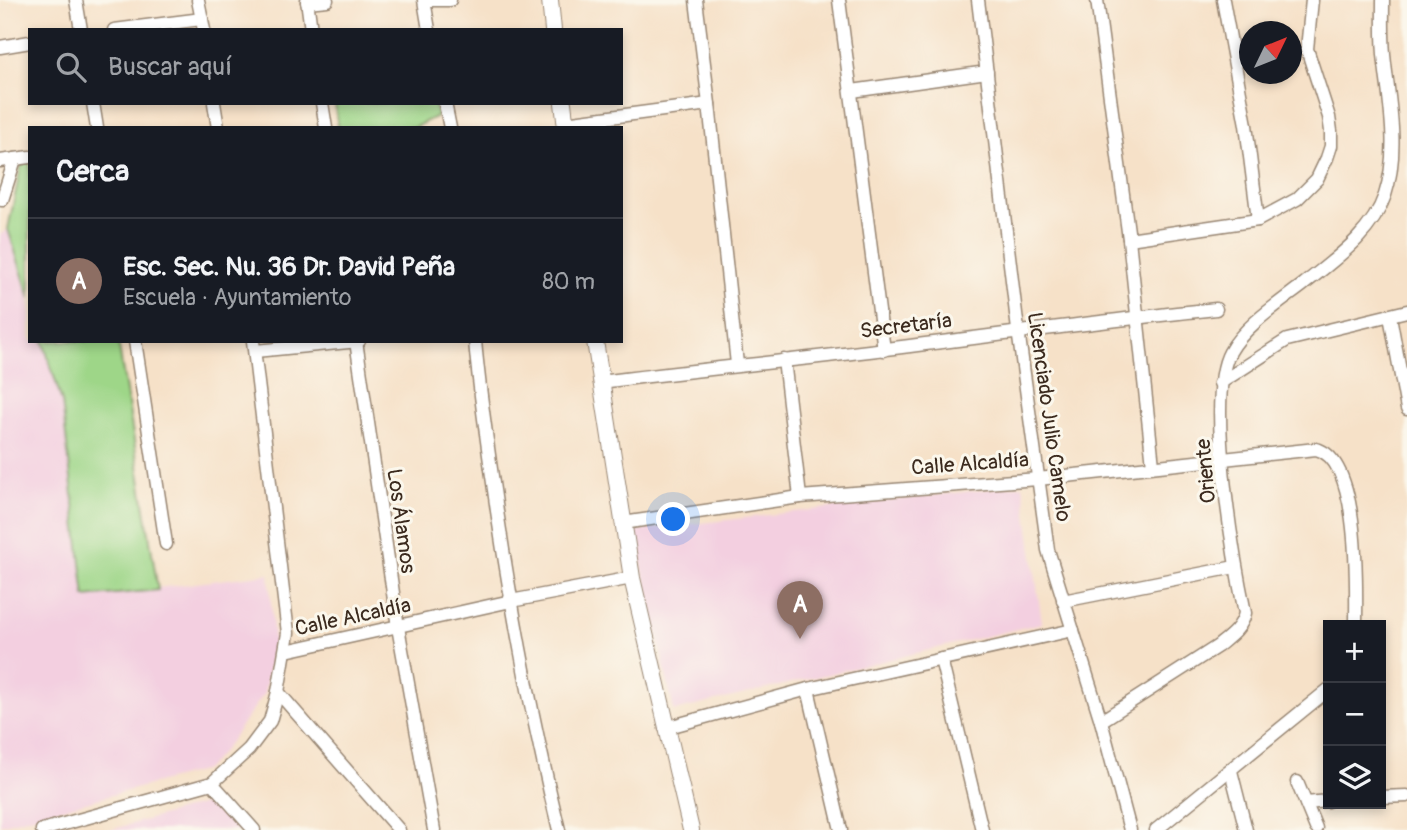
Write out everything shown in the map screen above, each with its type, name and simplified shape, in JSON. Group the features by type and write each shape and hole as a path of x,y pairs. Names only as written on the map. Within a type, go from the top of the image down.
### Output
{"street":[{"path":"76,0 81,28"},
{"path":"150,28 203,25 198,0"},
{"path":"311,28 307,1 327,0"},
{"path":"429,28 427,0 450,0"},
{"path":"550,0 553,28"},
{"path":"696,0 737,364"},
{"path":"839,0 884,349"},
{"name":"Licenciado Julio Camelo","path":"978,0 1048,550 1101,721 1130,830"},
{"path":"1097,0 1129,239 1153,465"},
{"path":"1129,239 1258,220 1287,206 1307,191 1317,179 1331,146 1329,117 1307,49 1312,0"},
{"name":"Oriente","path":"1101,721 1218,646 1240,626 1245,613 1235,567 1223,460 1220,383 1228,357 1239,340 1273,308 1353,243 1380,209 1389,180 1393,135 1384,51 1383,0"},
{"path":"1224,1 1246,125 1258,220"},
{"path":"0,47 28,42"},
{"path":"852,91 987,72"},
{"path":"563,105 566,125 709,104"},
{"path":"93,105 97,126"},
{"path":"214,105 218,126"},
{"path":"322,105 326,126"},
{"path":"445,105 446,126"},
{"path":"0,161 28,157"},
{"path":"2,200 15,159"},
{"name":"Secretaría","path":"600,382 884,349 1018,330 1216,309"},
{"path":"1220,383 1287,340 1407,311"},
{"path":"1390,316 1406,385 1407,409"},
{"path":"135,343 166,544"},
{"path":"286,651 288,633 254,346 316,343"},
{"name":"Los Álamos","path":"357,343 398,627 434,830"},
{"path":"475,343 479,392 511,601 540,753 559,830"},
{"path":"595,343 632,579 691,830"},
{"path":"784,360 800,497"},
{"name":"Calle Alcaldía","path":"622,523 800,497 1038,479 1304,449 1321,450 1335,463 1349,505 1356,580 1356,620"},
{"path":"1063,601 1235,567"},
{"name":"Calle Alcaldía","path":"41,830 212,783 249,749 270,722 286,651 511,601 632,579"},
{"path":"665,727 808,689 1073,630"},
{"path":"941,659 982,830"},
{"path":"808,689 841,830"},
{"path":"278,692 399,830"},
{"path":"1156,830 1323,694"},
{"path":"1231,771 1246,830"},
{"path":"1297,782 1316,828"},
{"path":"212,783 254,830"},
{"path":"1386,797 1407,796"},
{"path":"1306,803 1323,801"}],"shaded area":[{"path":"8,229 28,292 28,343 44,343 62,402 85,597 269,574 274,643 264,694 224,750 205,770 0,825 0,235"},
{"path":"1023,485 1042,623 674,711 634,531"},
{"path":"215,801 241,830 110,830"}],"green space":[{"path":"335,105 435,105 437,116 417,126 338,126"},
{"path":"28,161 28,292 8,229 22,162"},
{"path":"44,343 118,343 158,590 85,597 62,402"}],"place":[{"name":"Esc. Sec. Nu. 36 Dr. David Peña","path":"800,639"}]}
